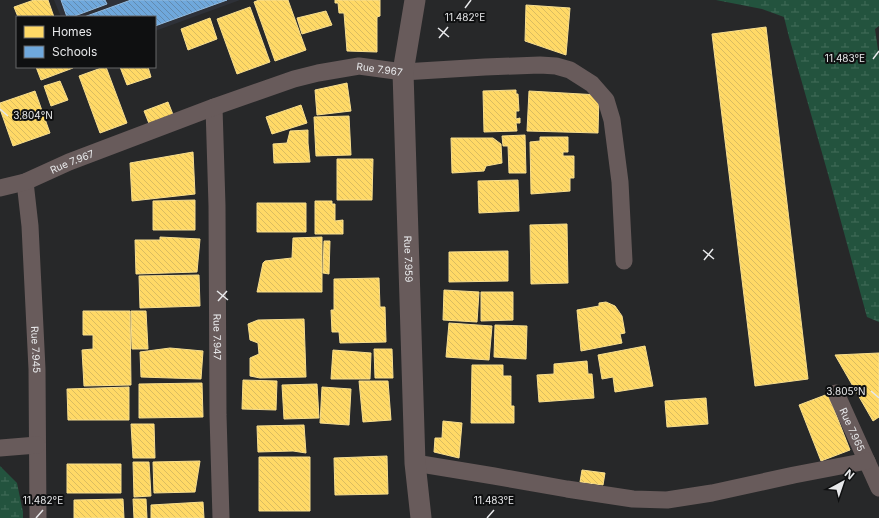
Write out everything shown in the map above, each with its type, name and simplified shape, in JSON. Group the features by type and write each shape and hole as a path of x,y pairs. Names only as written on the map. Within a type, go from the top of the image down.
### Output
{"street":[{"name":"Rue 7.959","path":"415,0 403,72 415,463 421,518"},
{"name":"Rue 7.967","path":"0,188 25,182 69,162 214,107 294,79 318,73 359,66 403,72 485,67 556,66 570,70 592,84 606,100 612,120 620,182 624,262"},
{"name":"Rue 7.947","path":"214,107 218,206 218,416 221,518"},
{"name":"Rue 7.945","path":"25,182 30,226 36,361 38,518"},
{"name":"Rue 7.965","path":"836,393 879,488"},
{"path":"0,448 37,445"},
{"path":"415,463 611,496 633,499 667,500 712,493 867,460"}],"shaded area":[{"path":"54,0 240,0 156,31 156,16 61,16"}],"green space":[{"path":"716,0 879,0 879,26 875,29 879,57 879,322 867,317 784,17 762,9"},
{"path":"0,466 17,483 23,518 0,518"}],"building: Homes":[{"path":"34,0 48,0 54,16 18,16 14,7"},
{"path":"259,0 288,0 306,50 275,61 254,2"},
{"path":"335,0 380,0 380,16 377,17 377,52 347,51 344,13 339,13 338,3 335,3"},
{"path":"526,5 570,8 566,55 525,41"},
{"path":"250,7 270,62 237,74 217,19"},
{"path":"326,11 332,25 302,34 297,18"},
{"path":"210,18 217,39 188,50 181,29"},
{"path":"766,27 808,379 755,386 712,34"},
{"path":"36,68 73,68 41,80"},
{"path":"101,68 106,68 127,123 100,133 79,76"},
{"path":"120,68 148,68 151,77 127,85"},
{"path":"60,81 68,100 51,106 44,86"},
{"path":"347,83 351,111 317,115 315,90"},
{"path":"516,90 516,94 518,94 519,111 516,111 516,119 520,118 520,123 516,123 517,131 484,132 483,91"},
{"path":"35,91 50,133 13,146 0,109 0,103"},
{"path":"529,91 599,95 598,133 527,131"},
{"path":"168,102 174,117 150,126 144,111"},
{"path":"301,105 307,123 272,134 266,117"},
{"path":"349,116 351,155 316,156 314,117"},
{"path":"308,130 310,162 274,163 273,144 287,143 290,131"},
{"path":"525,135 526,173 509,173 508,146 503,146 502,136"},
{"path":"540,137 568,137 568,152 563,152 563,156 574,156 574,178 570,178 570,191 531,194 530,142 540,141"},
{"path":"451,138 493,138 501,144 502,163 486,166 484,171 452,173"},
{"path":"193,152 195,194 132,201 130,163"},
{"path":"337,159 373,159 372,200 337,200"},
{"path":"518,180 519,211 479,213 478,181"},
{"path":"195,200 195,230 153,230 153,201"},
{"path":"315,201 332,201 332,204 335,204 335,221 343,220 343,234 315,234"},
{"path":"257,203 306,203 306,232 257,232"},
{"path":"567,224 568,283 531,284 530,225"},
{"path":"160,237 200,239 197,272 136,274 135,240 160,240"},
{"path":"322,237 322,292 257,292 263,263 265,261 292,258 293,238"},
{"path":"324,241 330,241 329,274 323,273"},
{"path":"508,251 508,281 449,282 449,252"},
{"path":"199,275 200,306 140,308 139,276"},
{"path":"379,278 380,307 385,307 386,342 340,343 339,332 332,332 331,310 334,310 334,279"},
{"path":"444,290 479,292 477,322 443,320"},
{"path":"481,292 513,292 513,320 481,321"},
{"path":"606,302 615,306 622,316 625,333 620,334 622,343 581,351 577,310 599,306 599,303"},
{"path":"83,311 130,311 131,385 84,386 82,350 93,349 93,335 83,335"},
{"path":"131,311 146,311 148,349 132,349"},
{"path":"304,319 306,377 260,378 250,376 250,358 259,354 258,343 250,340 248,324 258,320"},
{"path":"449,323 492,326 489,360 446,357"},
{"path":"495,325 527,326 526,359 494,357"},
{"path":"645,346 653,386 615,392 613,377 602,379 598,355"},
{"path":"170,348 203,351 201,379 141,377 140,352"},
{"path":"374,349 392,349 393,378 375,378"},
{"path":"333,350 371,353 370,379 331,379"},
{"path":"879,353 879,417 873,421 835,355"},
{"path":"587,361 588,374 592,374 594,398 539,402 537,375 554,374 554,364"},
{"path":"472,365 503,365 503,376 511,376 511,406 514,406 514,423 471,423"},
{"path":"243,380 277,381 276,410 242,409"},
{"path":"359,381 388,381 391,420 363,422"},
{"path":"202,383 203,417 139,418 139,384"},
{"path":"317,384 319,418 284,419 282,385"},
{"path":"129,387 129,420 68,420 67,389"},
{"path":"322,387 351,389 349,425 320,423"},
{"path":"828,394 850,450 821,461 799,405"},
{"path":"706,398 708,424 667,427 665,401"},
{"path":"443,421 462,423 459,458 434,452 435,438 442,438"},
{"path":"131,424 154,424 155,458 133,458"},
{"path":"304,425 306,453 293,451 258,452 257,426"},
{"path":"387,456 388,494 335,495 334,458"},
{"path":"259,457 310,457 310,511 259,511"},
{"path":"200,461 195,492 154,493 153,462"},
{"path":"133,462 149,462 151,496 134,497"},
{"path":"67,464 121,464 121,493 67,493"},
{"path":"582,470 605,473 603,485 580,482"},
{"path":"123,499 124,518 74,518 74,500"},
{"path":"133,499 146,499 147,518 134,518"},
{"path":"203,502 204,518 151,518 151,505"}],"building: Schools":[{"path":"61,0 105,0 107,4 75,16 67,16"},
{"path":"131,0 227,0 156,26 156,16 87,16"}]}
